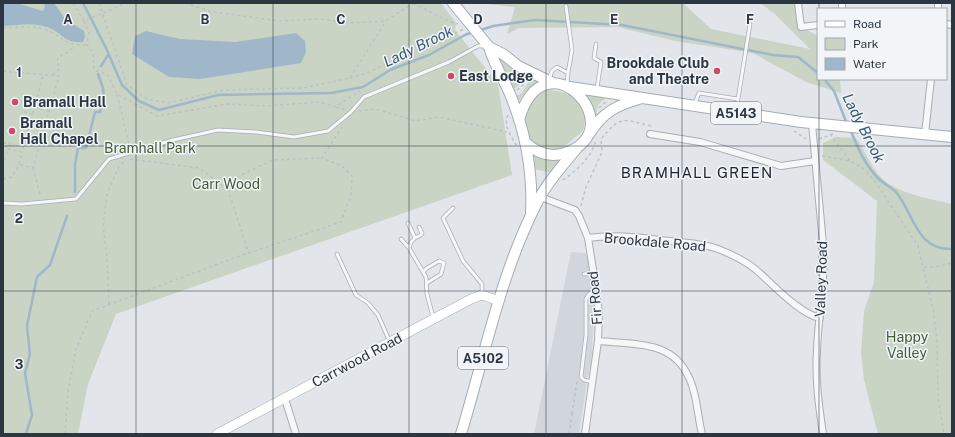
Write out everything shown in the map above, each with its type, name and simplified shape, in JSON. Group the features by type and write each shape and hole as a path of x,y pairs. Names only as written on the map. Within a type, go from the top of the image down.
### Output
{"main road":[{"path":"453,3 487,44 529,72 551,82"},
{"path":"487,44 493,62 510,94 518,120 522,146 536,195"},
{"path":"518,120 523,105 529,96 542,86 551,82"},
{"name":"A5143","path":"551,82 569,87 597,90 693,107 812,124 836,129 862,128 952,137"},
{"path":"569,87 582,97 588,106 590,119 587,137"},
{"name":"A5143","path":"577,148 587,137 596,122 615,107 643,98"},
{"path":"522,146 547,155 564,153 577,148"},
{"name":"A5102","path":"460,434 499,301 516,252 530,219 536,195 577,148"}],"street":[{"path":"798,3 801,27 817,25"},
{"path":"925,134 931,80"},
{"name":"Valley Road","path":"812,124 824,255 817,350 817,374 823,434"},
{"path":"650,134 700,142 781,166 815,161"},
{"path":"536,195 575,210 579,216"},
{"name":"Fir Road","path":"579,216 588,238 597,292 598,341 585,434"},
{"name":"Brookdale Road","path":"588,238 600,236 634,238 700,244 717,248 754,268 801,308 812,316 820,318"},
{"path":"482,296 499,301"},
{"name":"Carrwood Road","path":"217,434 285,399 433,318 471,299 482,296"},
{"path":"598,341 654,347 666,352 679,362 687,372 691,384 702,434"},
{"path":"285,399 296,434"}],"lane":[{"path":"566,6 572,50 568,73 569,87"},
{"path":"736,113 750,24"},
{"path":"3,203 22,204 76,199 109,159 218,130 294,136 328,130 351,112 364,97 449,62 478,46 487,44"},
{"path":"596,44 594,58 601,62 597,90"},
{"path":"551,82 554,68 566,70 568,73"},
{"path":"693,107 699,93 738,99"},
{"path":"453,208 443,218 463,261 482,284 482,296"},
{"path":"408,223 414,238"},
{"path":"409,248 414,238 421,235 419,228"},
{"path":"401,239 409,248 423,272 427,283 427,294 433,318"},
{"path":"337,254 356,295 368,303 378,315 390,342"},
{"path":"423,272 439,261 444,263 441,274 427,283"},
{"path":"584,274 594,273"},
{"path":"593,382 584,380 582,377 586,335 586,299 589,294 597,292"}],"path":[{"path":"73,3 85,20 89,33 87,45 93,53 94,70 107,74 117,94 131,153"},
{"path":"99,3 127,85 147,99 168,103 224,90 303,88 350,78 367,73 396,61 467,27 443,20 430,11 413,3 386,21 350,78"},
{"path":"85,20 126,3"},
{"path":"185,3 213,12 280,21 319,19 353,23 386,21"},
{"path":"3,28 33,27 45,30 62,41 75,46 87,45"},
{"path":"53,75 60,68 57,62 58,57 65,54 75,46"},
{"path":"3,71 43,76 59,76 33,168 42,202"},
{"path":"510,94 523,85 529,72"},
{"path":"3,179 12,177 19,164 43,76"},
{"path":"336,107 359,91 364,97"},
{"path":"117,94 157,116 227,104 265,106 320,102 351,112 375,109 416,121 439,117 508,132 522,146"},
{"path":"35,107 50,112"},
{"path":"24,112 33,114"},
{"path":"508,132 506,120 509,113"},
{"path":"579,216 586,187 602,152 601,138 605,133 616,122 627,120 651,126 650,134"},
{"path":"31,122 46,126"},
{"path":"322,158 343,125"},
{"path":"816,140 836,129"},
{"path":"558,183 576,171 593,152 597,139 603,131 605,133"},
{"path":"834,141 850,161"},
{"path":"3,143 10,144 3,166"},
{"path":"8,149 22,152"},
{"path":"823,156 850,161 863,168 874,180 918,246 933,309 937,340 938,396 944,434"},
{"path":"116,157 199,168 228,189 249,254"},
{"path":"65,434 68,391 76,349 92,311 341,222 351,196 352,176 342,166 322,158 273,160 237,177 228,189"},
{"path":"109,304 104,217 107,194 119,166 127,159"},
{"path":"19,164 33,168"},
{"path":"923,267 935,267 952,263"},
{"path":"952,348 950,355 952,358"},
{"path":"569,434 577,381"}],"shaded area":[{"path":"571,252 586,253 592,275 594,302 592,355 579,434 534,434"}],"green space":[{"name":"Carr Wood","path":"3,3 441,3 456,23 455,30 498,84 512,175 116,314 88,384 78,434 3,434"},
{"path":"683,3 711,29 810,49 775,14 760,3 798,3 801,27 817,35 817,80 840,80 841,93 806,82 753,53 675,41 617,27 519,28 507,34 515,7 487,4"},
{"path":"502,59 524,75 518,86 513,89 497,63"},
{"path":"531,77 540,83 527,90 517,103 515,97 522,93"},
{"path":"544,90 563,92 577,100 584,112 585,121 583,131 560,150 548,152 529,140 524,125 524,107"},
{"path":"586,94 605,96 605,99 598,106 597,115 595,117"},
{"name":"Happy Valley","path":"836,137 856,138 875,170 881,178 890,184 921,197 952,204 952,434 878,434 864,380 861,353 864,311 874,282 877,201 823,160 823,143"},
{"path":"535,156 550,160 562,159 551,173 535,169 533,157"}],"water":[{"path":"3,3 16,3 43,11 45,6 43,3 54,3 65,19 84,31 85,37 83,42 71,41 52,29 41,25 25,24 3,26"},
{"path":"146,31 180,39 235,42 296,33 305,41 306,52 301,63 200,79 169,77 132,54 135,36"}],"waterway":[{"name":"Lady Brook","path":"83,3 106,48 122,85 139,101 159,110 218,95 331,93 363,87 390,70 429,55 473,32"},
{"name":"Lady Brook","path":"478,31 493,26 535,20 622,25 773,55 798,57 817,72"},
{"path":"101,66 108,55"},
{"path":"75,192 75,164 78,148 86,148 95,112 100,112 104,100 103,88 98,74"},
{"name":"Lady Brook","path":"825,80 834,91 847,124"},
{"name":"Lady Brook","path":"850,129 862,156 874,174 896,192 923,237 931,244 940,248 952,249"},
{"path":"26,434 32,415 25,373 30,354 27,326 37,277 50,265 67,216"}],"place":[{"name":"Brookdale Club and Theatre","path":"717,71"},
{"name":"East Lodge","path":"451,76"},
{"name":"Bramall Hall","path":"15,102"},
{"name":"Bramall Hall Chapel","path":"12,131"}],"district":[{"name":"BRAMHALL GREEN","path":"697,172"}],"park label":[{"name":"Bramhall Park","path":"150,148"}]}
